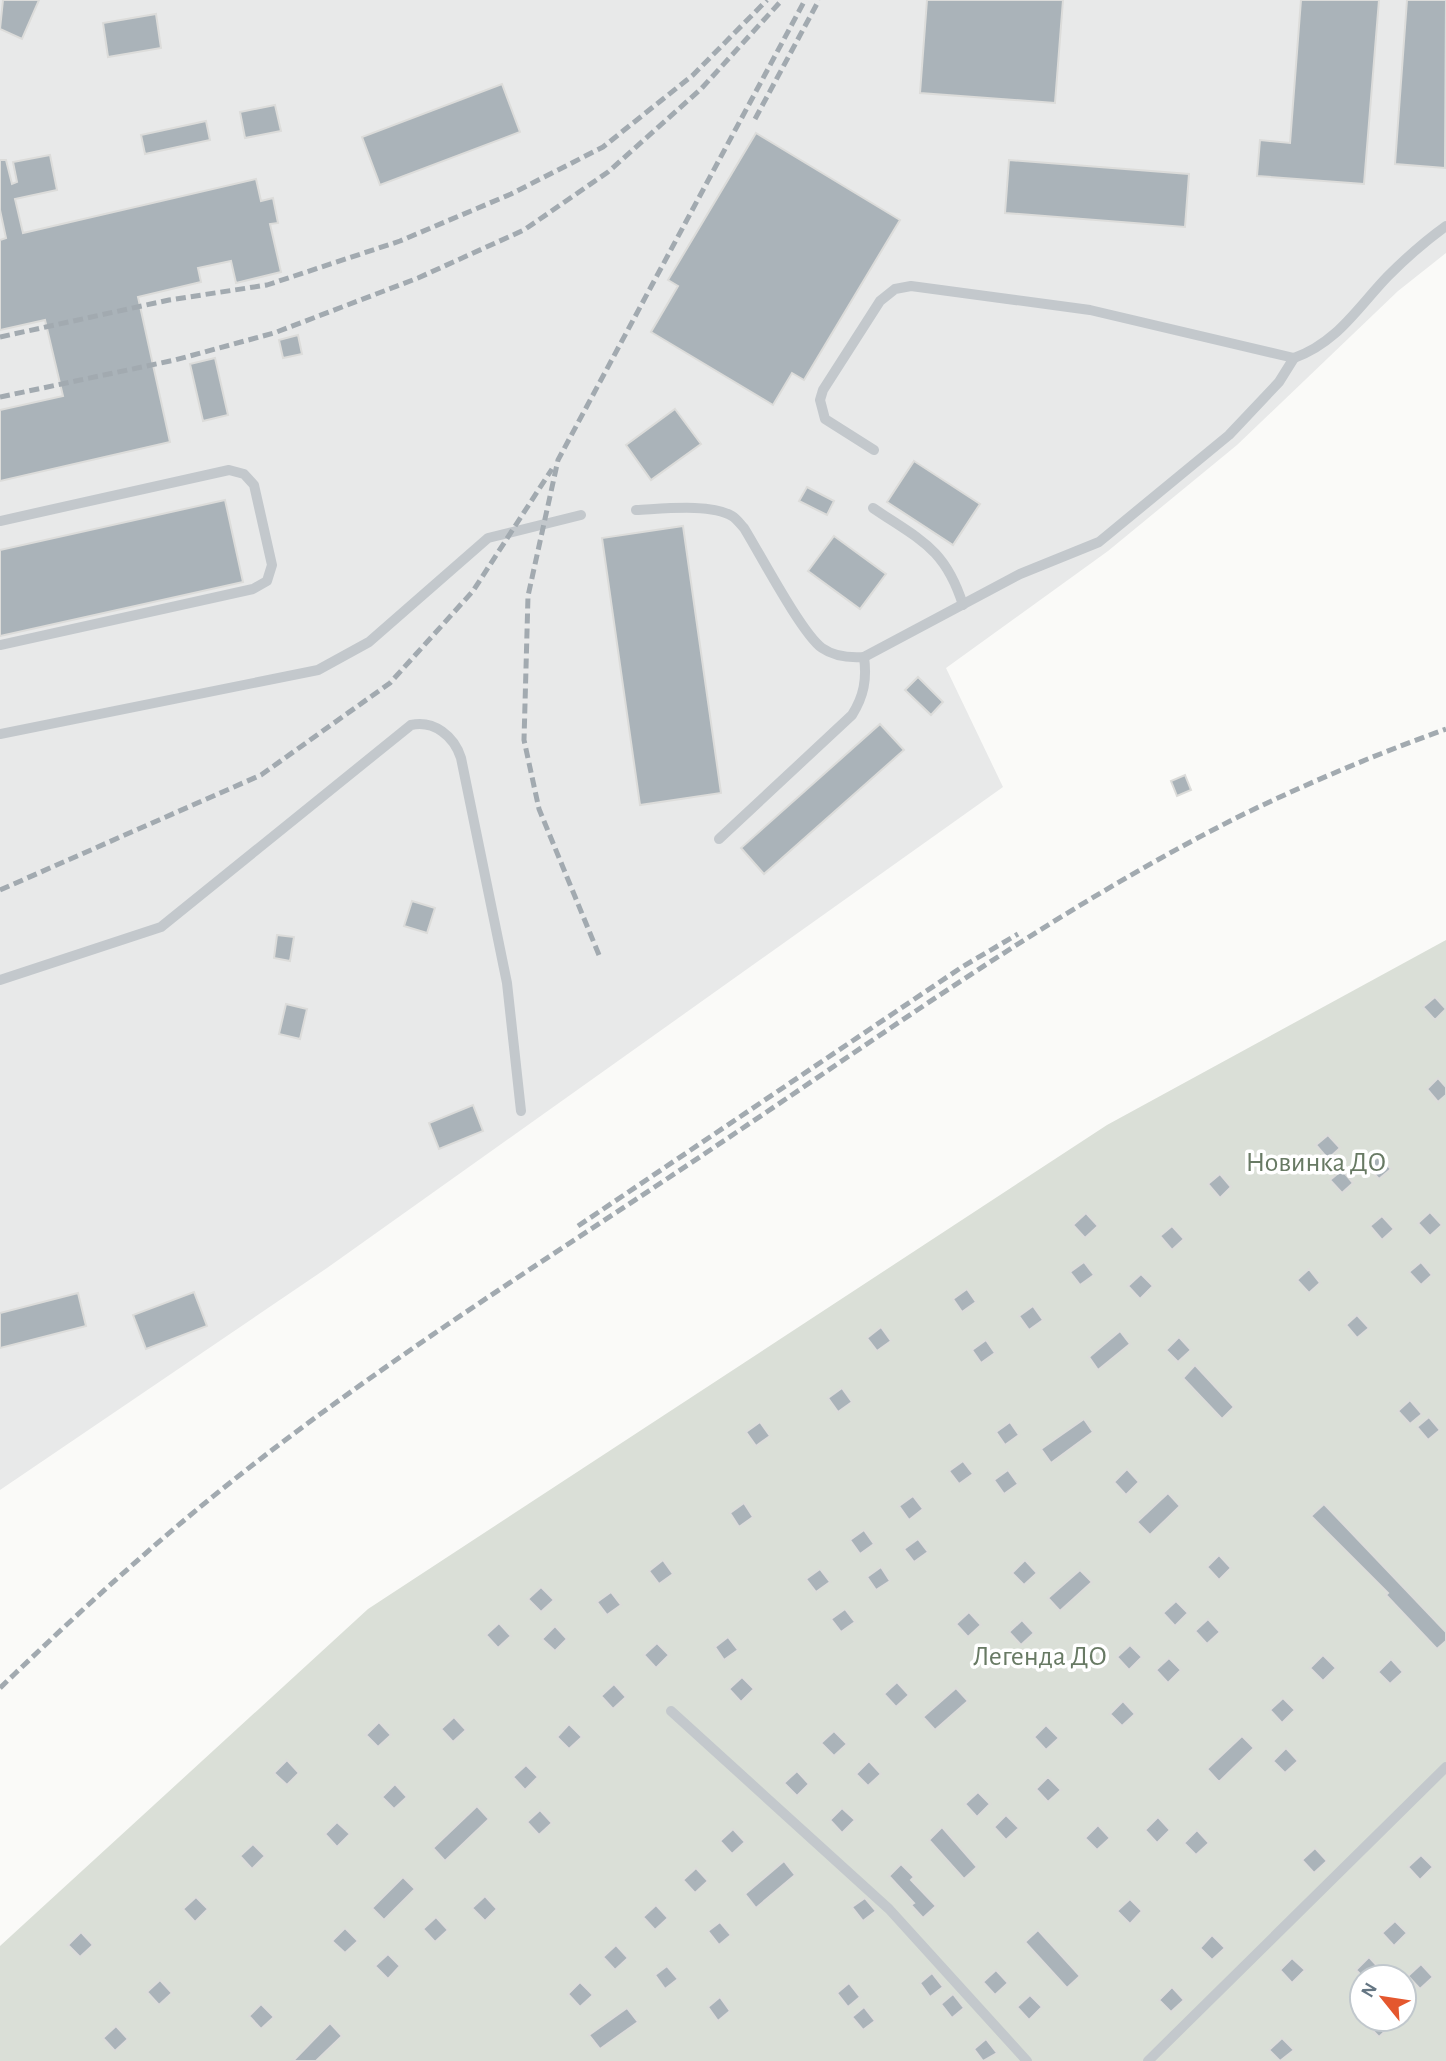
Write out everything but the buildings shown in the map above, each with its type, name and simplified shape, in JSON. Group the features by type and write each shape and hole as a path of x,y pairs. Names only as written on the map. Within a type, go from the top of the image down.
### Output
{"lane":[{"path":"636,510 679,508 715,511 732,516 744,528 813,640 834,654 848,658 864,657 1020,574 1099,542 1230,435 1279,382 1294,358 1325,343 1349,322 1387,278 1446,226"},
{"path":"874,450 825,419 820,400 823,390 880,301 895,289 911,286 1090,310 1294,358"},
{"path":"0,521 229,470 244,474 254,485 272,565 267,581 253,589 0,645"},
{"path":"873,508 944,560 953,575 963,605"},
{"path":"0,734 318,670 369,642 488,538 581,514"},
{"path":"719,839 852,715 864,690 864,657"},
{"path":"0,980 162,927 411,725 433,725 451,739 461,758 507,984 521,1111"},
{"path":"671,1711 889,1909 1027,2061"},
{"path":"1148,2061 1446,1767"}],"shaded area":[{"path":"0,0 1446,0 1446,253 1398,291 1237,445 1108,551 946,668 1003,787 327,1268 0,1490"}],"green space":[{"name":"Легенда ДО","path":"1446,940 1446,2061 0,2061 0,1946 368,1609 1107,1125"}],"railway":[{"path":"0,337 169,300 267,285 400,241 511,194 603,147 693,75 767,0"},
{"path":"0,397 175,360 274,333 418,278 524,230 608,172 701,89 782,0"},
{"path":"599,955 539,809 524,740 528,596 558,460 805,0"},
{"path":"755,119 819,0"},
{"path":"0,890 261,775 390,683 473,591 552,469"},
{"path":"0,1688 161,1540 228,1484 319,1415 434,1334 915,1011 1044,927 1176,850 1294,791 1369,758 1446,729"},
{"path":"578,1226 962,967 1018,934"}],"park label":[{"name":"Новинка ДО","path":"1316,1161"}]}
